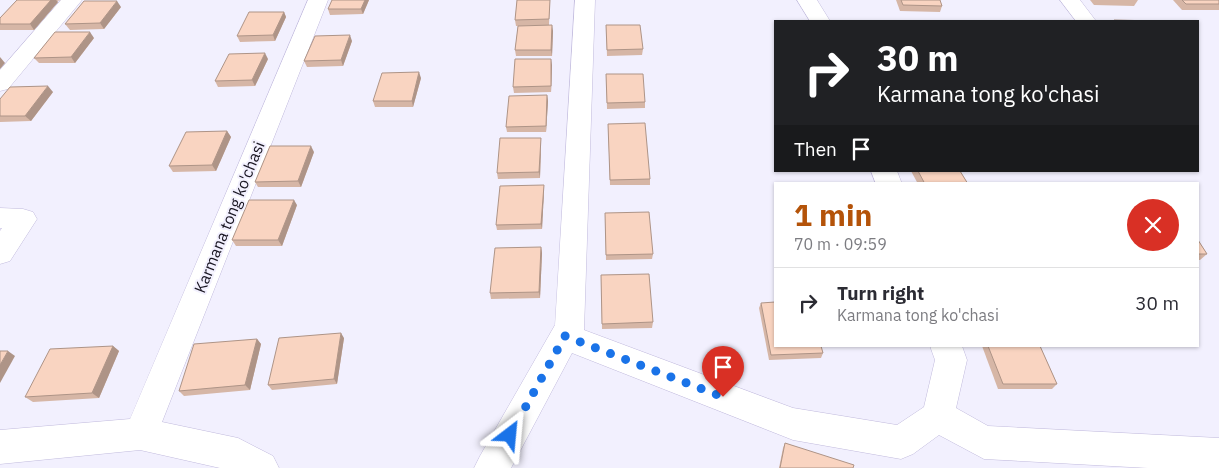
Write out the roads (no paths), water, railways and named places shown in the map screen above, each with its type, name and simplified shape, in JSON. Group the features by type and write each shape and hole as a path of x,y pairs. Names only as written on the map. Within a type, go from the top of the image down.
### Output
{"street":[{"path":"0,84 72,0"},
{"name":"Karmana tong ko'chasi","path":"140,434 318,0"},
{"path":"492,468 570,327 585,0"},
{"path":"807,0 819,20"},
{"path":"1070,0 1085,20"},
{"path":"0,218 23,219 0,253"},
{"path":"565,336 793,424 901,442 938,416 950,360 946,347"},
{"path":"938,416 984,442 1219,455"},
{"path":"0,447 140,434 238,455 261,468"}]}
